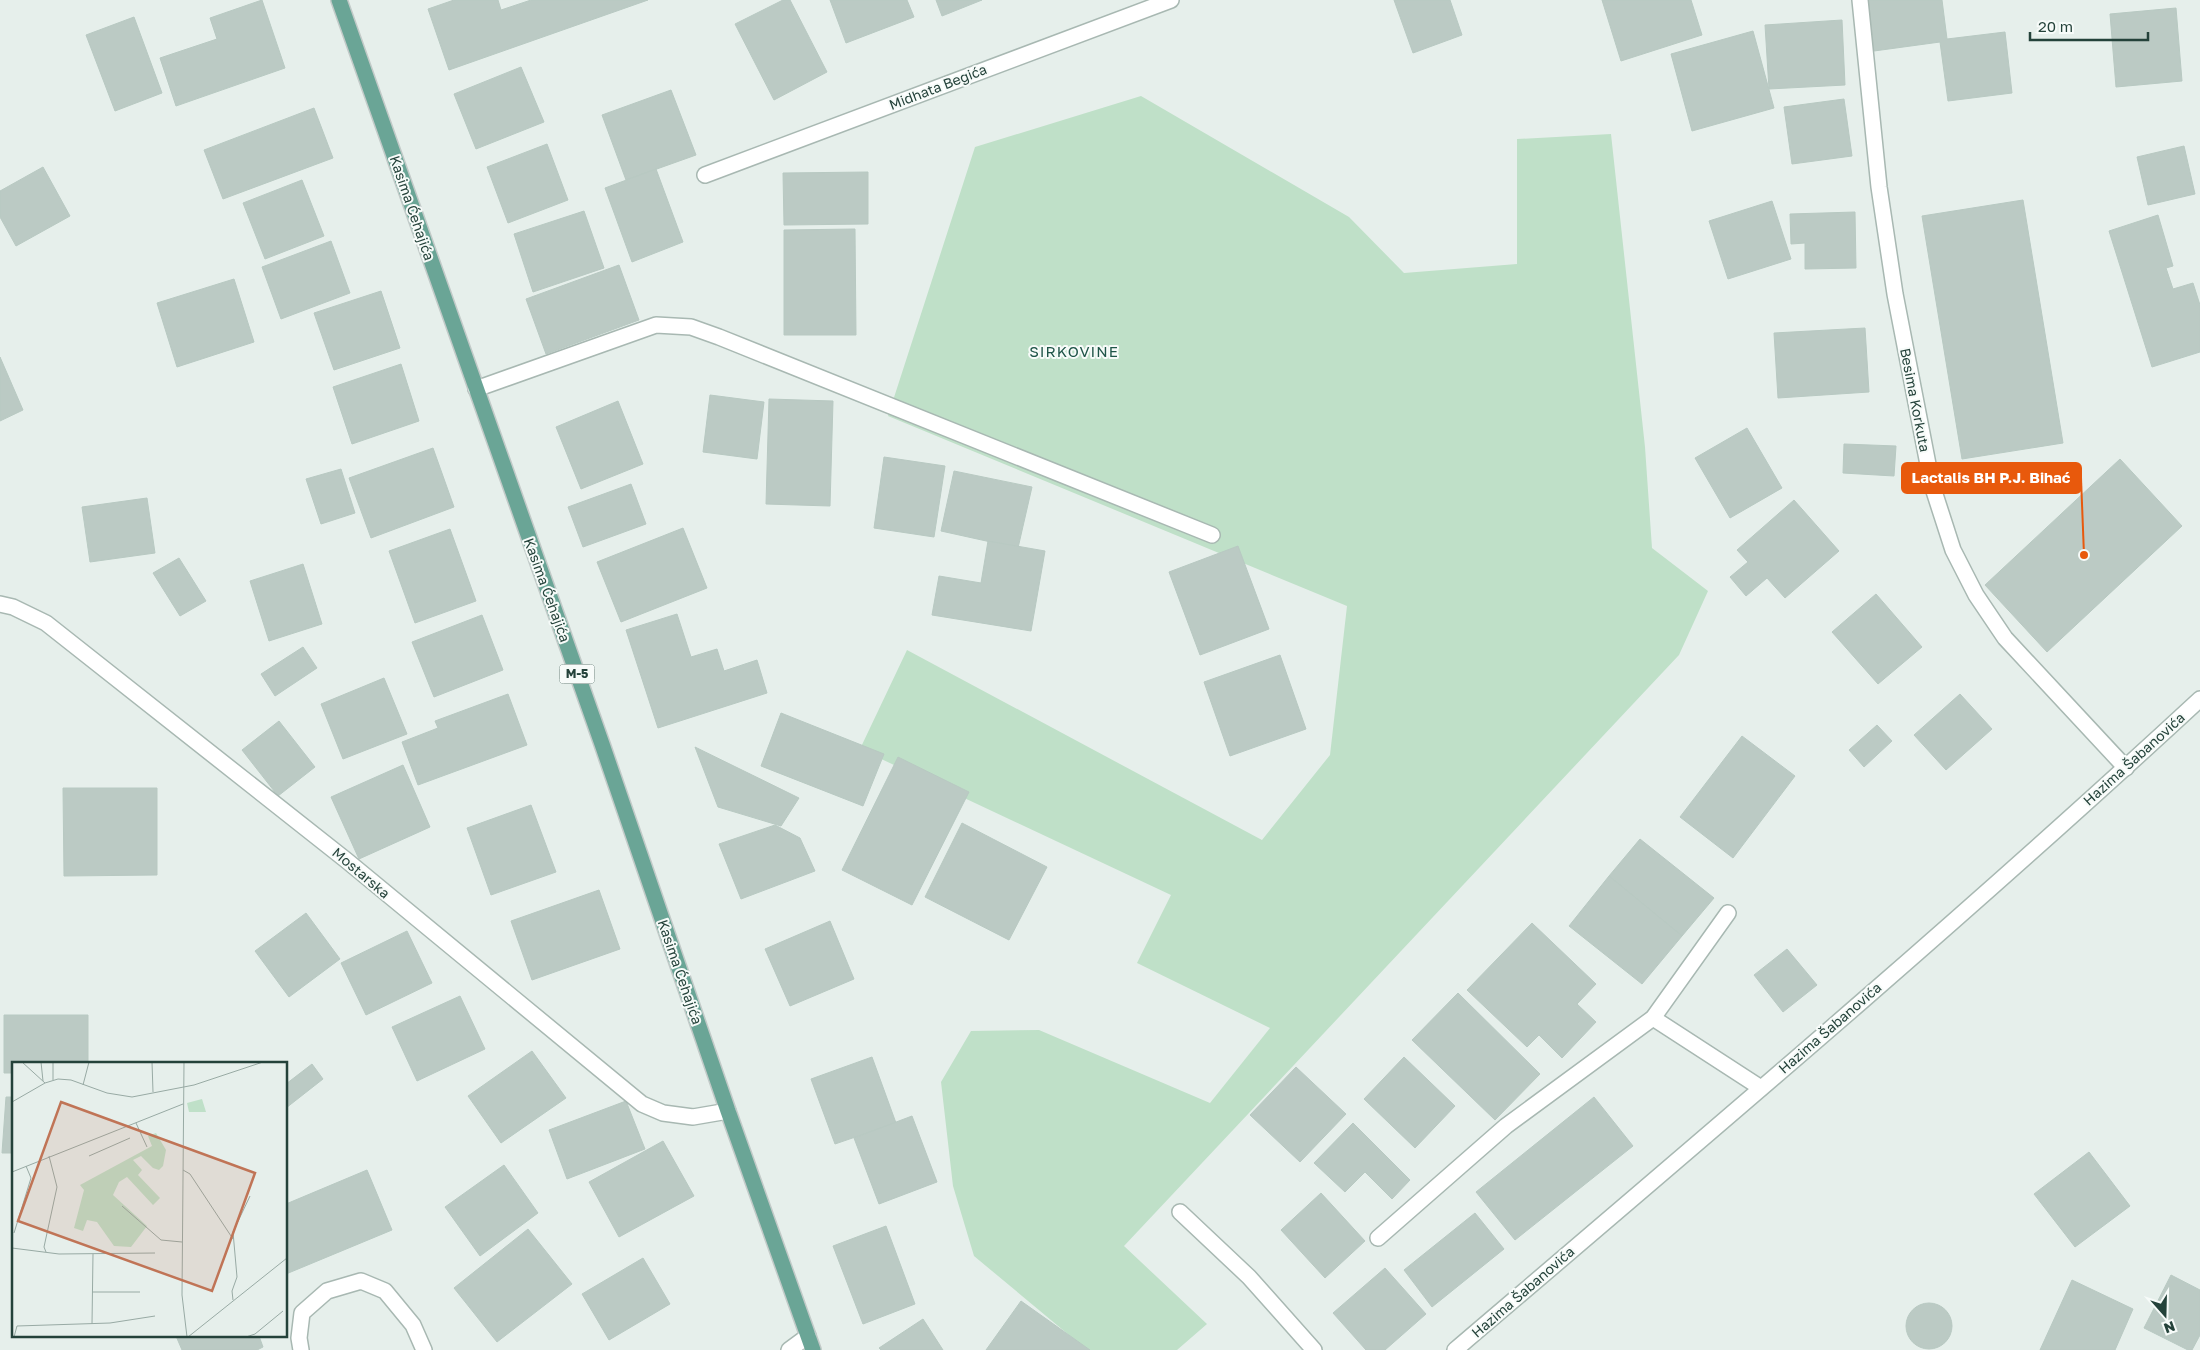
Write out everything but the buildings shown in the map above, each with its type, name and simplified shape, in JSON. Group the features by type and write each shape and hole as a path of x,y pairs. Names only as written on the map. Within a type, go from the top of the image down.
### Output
{"main road":[{"name":"Kasima Ćehajića","path":"339,0 599,734 728,1111 810,1343"}],"street":[{"name":"Midhata Begića","path":"705,175 1171,0"},
{"name":"Besima Korkuta","path":"1860,0 1878,187 1895,294 1932,485 1953,550 1976,595 2005,638 2126,768"},
{"path":"476,389 656,325 691,327 1212,535"},
{"name":"Mostarska","path":"0,604 13,607 46,623 107,670 346,860 642,1104 663,1113 693,1118 728,1111"},
{"name":"Hazima Šabanovića","path":"1455,1350 1762,1088 2126,768 2200,699"},
{"path":"1378,1238 1506,1126 1653,1018 1728,913"},
{"path":"1653,1018 1762,1088"},
{"path":"1180,1212 1249,1277 1314,1350"},
{"path":"301,1350 299,1338 302,1313 327,1291 361,1281 385,1290 413,1326 424,1350"},
{"path":"789,1350 810,1343"}],"green space":[{"path":"1141,96 1349,217 1404,273 1517,264 1517,139 1611,134 1645,447 1652,548 1708,591 1679,655 1124,1246 1207,1324 1177,1350 1087,1350 974,1256 953,1186 941,1082 971,1031 1039,1030 1210,1103 1270,1028 1137,963 1171,895 860,749 907,650 1262,840 1330,755 1347,606 888,416 975,147"}],"place":[{"name":"Lactalis BH P.J. Bihać","path":"2084,555"}],"district":[{"name":"SIRKOVINE","path":"1074,352"}]}
